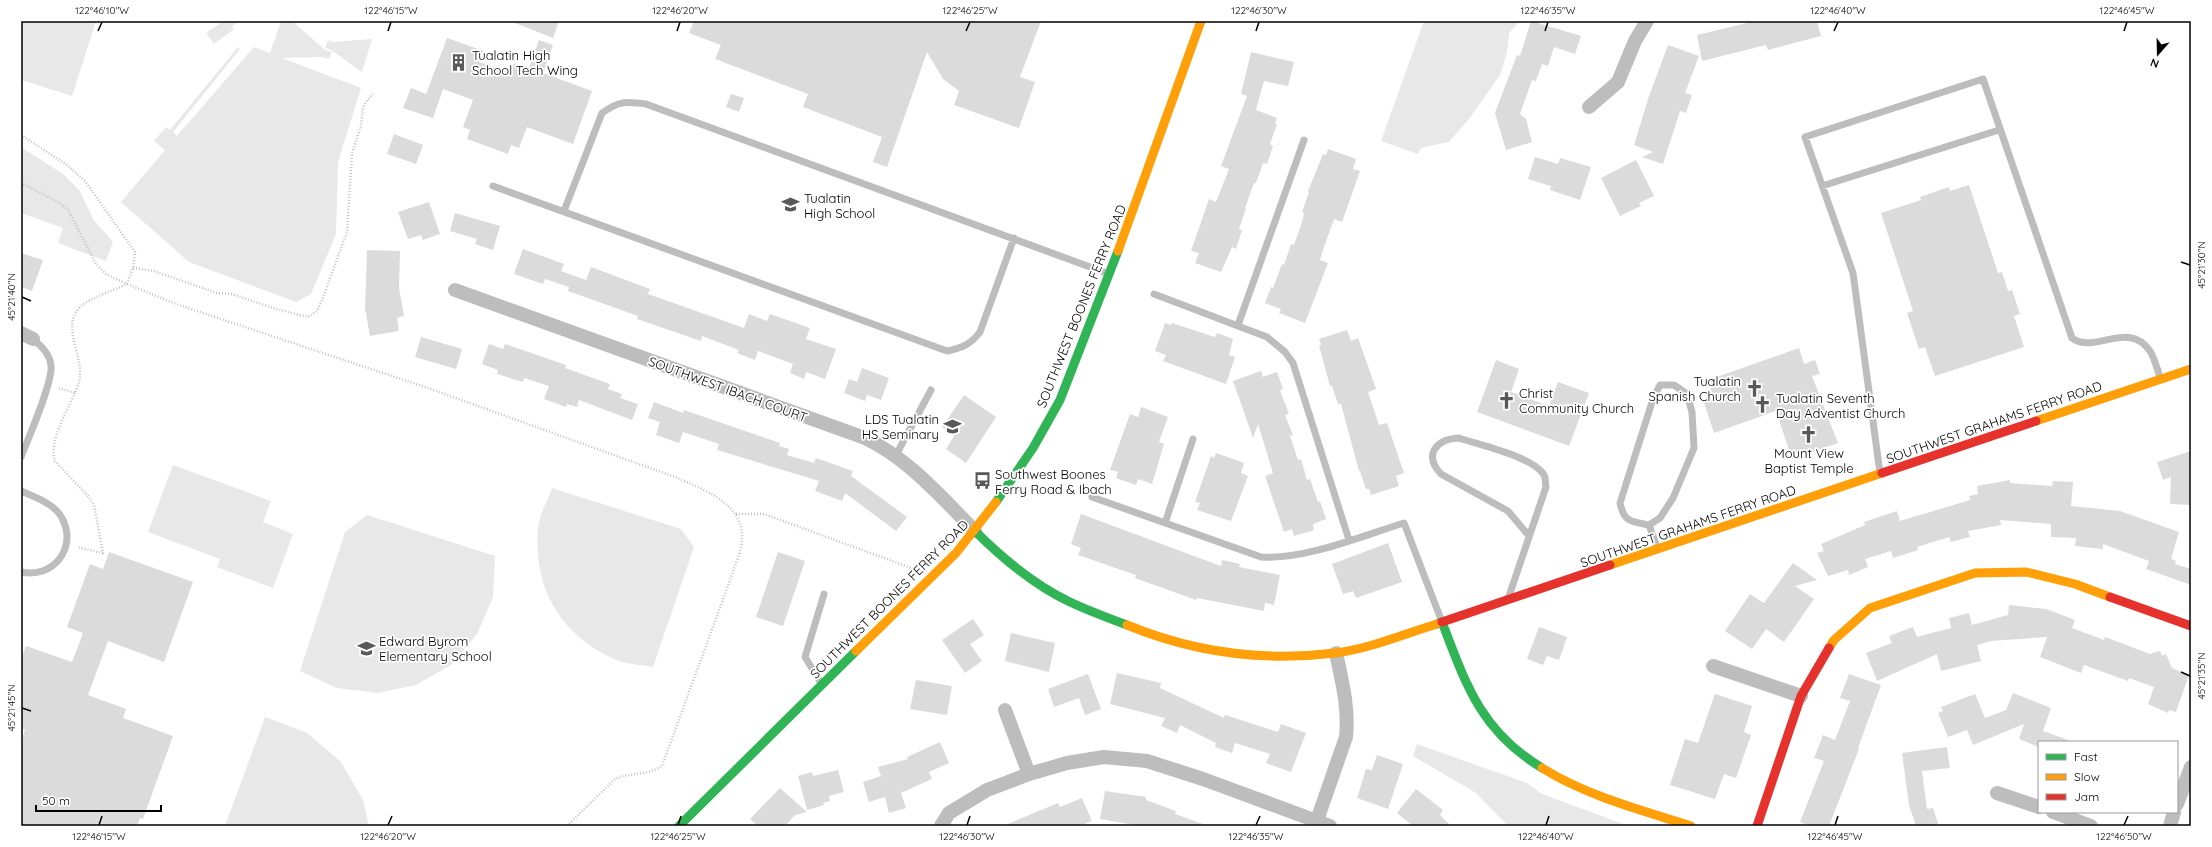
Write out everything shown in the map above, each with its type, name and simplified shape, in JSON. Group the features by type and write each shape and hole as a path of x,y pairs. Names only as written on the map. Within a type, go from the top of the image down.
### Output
{"street":[{"name":"SOUTHWEST BOONES FERRY ROAD","path":"679,826 928,581 975,531 1029,454 1057,406 1110,274 1201,21"},
{"path":"1589,107 1618,82 1635,41 1647,21"},
{"name":"SOUTHWEST IBACH COURT","path":"455,290 865,438 896,455 975,531"},
{"name":"SOUTHWEST GRAHAMS FERRY ROAD","path":"975,531 999,555 1051,592 1070,602 1160,639 1212,652 1250,657 1300,656 1336,653 1366,646 1442,622 2191,369"},
{"path":"1757,826 1801,696 1814,671 1834,640 1870,608 1975,573 2026,572 2075,584 2191,626"},
{"path":"1442,622 1468,688 1486,718 1503,740 1523,757 1545,772 1572,784 1691,826"},
{"path":"1316,824 1346,736 1346,700 1336,653"},
{"path":"1713,666 1801,696"},
{"path":"1005,710 1029,774"},
{"path":"941,826 949,814 987,790 1029,774 1067,763 1104,757 1147,761 1203,779 1316,824 1330,826"},
{"path":"2178,801 2191,767"},
{"path":"1998,793 2038,807"},
{"path":"2056,813 2091,826"},
{"path":"2170,826 2174,813"}],"lane":[{"path":"1880,475 1853,273 1805,137 1983,79 1999,130 2072,338 2078,343 2089,343 2118,337 2131,338 2141,342 2150,351 2161,379"},
{"path":"564,211 602,113 613,105 630,102 646,104 1110,274"},
{"path":"1822,186 1999,130"},
{"path":"1238,325 1304,140"},
{"path":"493,186 948,350 961,348 973,341 980,332 1014,238"},
{"path":"1154,294 1238,325 1275,343 1293,364 1349,540"},
{"path":"21,457 48,384 52,367 50,358 45,349 27,336"},
{"path":"1660,385 1674,385 1688,394 1692,412 1694,448 1673,498 1660,518 1649,525 1630,522 1622,514 1620,503 1653,399 1660,385"},
{"path":"896,455 931,390"},
{"path":"1508,600 1546,487 1545,476 1536,465 1459,438 1449,439 1437,446 1431,456 1433,465 1441,474 1508,511 1529,536"},
{"path":"1165,523 1193,440"},
{"path":"21,491 44,502 62,517 66,529 67,544 60,559 48,570 29,574 21,572"},
{"path":"1092,497 1261,557 1286,558 1404,523 1442,622"},
{"path":"1649,525 1658,549"},
{"path":"822,685 805,657 824,594"}],"path":[{"path":"133,268 154,271 217,292 232,294 276,309 308,317 313,315 322,300 347,232 352,153 361,126 363,108 373,94"},
{"path":"21,135 67,166 85,181 135,252 133,268 127,284 86,302 74,316 71,330 78,355 80,377 75,393 60,426 52,450 52,455 54,461 88,496 94,506 102,553 67,544"},
{"path":"21,183 58,202 68,210 96,264 106,274 127,284 176,304 428,388 675,477 712,492 736,514 742,540 735,566 662,766 655,771 622,775 615,779 567,826"},
{"path":"48,384 75,393"},
{"path":"736,514 764,514 906,565 928,581"}],"shaded area":[{"path":"21,21 96,21 72,96 21,80"},
{"path":"224,21 230,23 239,21 232,26 234,29 214,44 206,33"},
{"path":"281,21 292,21 325,50 332,52 329,59 322,57 282,58 361,88 338,162 336,234 311,294 296,302 189,262 121,202 165,150 154,141 166,127 170,130 238,47 240,49 173,132 177,136 254,47 270,53"},
{"path":"1424,21 1520,21 1509,33 1507,53 1500,75 1469,119 1449,142 1421,148 1418,154 1381,141"},
{"path":"372,39 362,72 331,50 325,48 328,40 333,42"},
{"path":"21,147 63,174 80,191 93,219 113,242 106,261 58,243 63,228 21,213"},
{"path":"173,465 271,501 263,522 293,534 273,588 217,567 220,559 148,532"},
{"path":"552,488 681,529 694,547 653,667 622,662 593,648 577,635 553,606 545,588 540,570 538,550 539,523"},
{"path":"367,515 495,556 493,597 477,634 451,665 416,685 377,693 337,688 300,671 345,532"},
{"path":"265,717 307,733 341,762 363,800 369,826 225,826"},
{"path":"1417,744 1527,783 1542,794 1629,826 1508,826 1476,793 1413,756"}],"building":[{"path":"510,21 559,21 553,38"},
{"path":"694,21 1041,21 1020,77 1035,82 1019,128 954,105 959,91 943,79 927,52 887,167 873,162 882,137 803,107 808,94 715,59 721,45 689,33"},
{"path":"1531,21 1581,36 1575,54 1554,47 1548,66 1542,64 1536,81 1532,80 1520,114 1526,119 1532,142 1506,150 1495,113 1517,55 1520,56"},
{"path":"1755,21 1817,21 1821,36 1768,50 1766,45 1702,61 1697,35"},
{"path":"447,38 484,51 479,62 510,73 514,63 529,68 539,40 553,45 543,73 592,91 573,144 527,127 519,148 511,145 508,154 467,139 470,130 463,127 473,100 443,89 433,118 403,108 411,88 426,94"},
{"path":"1668,45 1699,56 1685,93 1692,95 1686,113 1680,111 1663,164 1642,157 1653,152 1634,145 1648,99"},
{"path":"1251,52 1294,62 1288,86 1264,81 1256,110 1277,118 1275,123 1277,124 1270,144 1273,146 1267,164 1263,163 1245,208 1239,229 1242,230 1236,249 1232,247 1221,272 1195,263 1199,253 1191,251 1209,199 1216,202 1229,169 1221,166 1247,96 1241,94"},
{"path":"731,94 744,98 739,112 726,107"},
{"path":"394,134 423,145 416,164 387,154"},
{"path":"1328,149 1356,159 1353,169 1360,171 1342,222 1334,219 1320,260 1328,263 1305,323 1279,313 1281,309 1265,303 1271,287 1273,288 1282,264 1284,265 1291,244 1294,245 1303,219 1304,213 1302,212 1309,192 1308,191 1323,154 1326,155"},
{"path":"1535,157 1558,164 1560,158 1591,167 1580,200 1550,190 1551,186 1528,179"},
{"path":"1636,160 1654,196 1639,203 1641,206 1620,216 1601,178"},
{"path":"1969,185 1998,273 2002,272 2008,291 2012,290 2020,314 2014,316 2024,347 1935,376 1925,347 1919,349 1907,313 1913,311 1881,213 1921,200 1920,197 1949,187 1950,191"},
{"path":"429,202 440,234 423,240 421,235 408,239 398,212"},
{"path":"455,213 500,226 493,250 475,244 477,239 450,231"},
{"path":"523,249 564,264 561,271 586,280 591,267 650,289 648,294 744,328 749,314 767,321 770,314 810,328 806,339 836,349 825,379 806,372 804,379 790,373 793,364 758,351 755,360 737,353 739,350 702,336 701,341 637,319 638,316 568,291 569,287 545,279 543,284 514,274"},
{"path":"367,250 400,251 399,288 404,316 397,318 399,331 370,336 365,308"},
{"path":"21,253 43,260 32,291 21,287"},
{"path":"1165,323 1171,325 1172,323 1215,337 1217,333 1233,339 1229,355 1235,357 1226,384 1163,361 1166,355 1155,351"},
{"path":"1347,330 1351,341 1358,338 1376,389 1368,392 1379,425 1387,423 1404,473 1396,476 1399,486 1371,495 1369,489 1366,489 1359,471 1341,404 1338,404 1332,386 1330,386 1319,346 1321,345 1319,339"},
{"path":"421,337 462,349 456,369 415,357"},
{"path":"489,344 503,349 505,344 566,365 565,368 610,384 608,389 622,394 620,398 638,404 632,420 579,400 577,407 567,404 566,407 544,399 549,386 524,378 523,382 497,374 498,370 482,364"},
{"name":"Tualatin Seventh Day Adventist Church","path":"1799,348 1804,364 1815,360 1820,374 1812,376 1838,443 1792,459 1776,411 1714,433 1704,403 1714,399 1708,380"},
{"name":"Christ Community Church","path":"1496,360 1519,369 1511,392 1549,406 1558,382 1589,393 1569,446 1477,412"},
{"path":"862,368 889,378 881,400 867,395 865,401 844,393 849,379 857,382"},
{"path":"1261,371 1263,377 1277,372 1283,389 1280,390 1289,414 1285,415 1293,435 1290,436 1298,460 1301,459 1307,480 1310,479 1326,519 1313,524 1314,530 1294,536 1292,529 1284,532 1265,476 1273,473 1258,424 1253,438 1233,381"},
{"path":"964,395 996,417 966,463 946,449 954,436 942,427"},
{"path":"654,402 683,413 684,410 780,443 779,446 789,449 787,455 814,463 816,458 853,471 851,476 907,517 896,531 845,493 842,501 815,491 819,481 717,450 719,444 683,432 679,443 656,435 660,422 648,418"},
{"path":"1141,407 1168,417 1159,442 1164,444 1152,484 1138,479 1136,485 1116,478 1118,472 1110,470 1130,414 1138,417"},
{"path":"2191,451 2191,505 2170,504 2171,477 2163,480 2157,462"},
{"path":"1216,453 1244,463 1241,473 1248,476 1231,521 1197,510 1200,503 1195,502 1211,456 1214,458"},
{"path":"2010,480 2010,483 2052,486 2053,481 2073,482 2071,506 2120,511 2179,532 2171,559 2176,561 2175,564 2191,569 2191,585 2146,569 2149,561 2103,544 2103,549 2075,546 2076,538 2051,537 2051,524 2000,520 2001,525 1968,531 1970,537 1951,542 1949,537 1917,547 1918,550 1893,558 1891,551 1865,559 1868,567 1849,575 1848,570 1828,576 1817,553 1824,551 1821,544 1865,525 1864,522 1897,511 1900,521 1970,500 1969,496 1978,494 1977,486"},
{"path":"1081,514 1221,566 1222,560 1240,564 1239,567 1280,575 1274,605 1265,603 1264,611 1197,598 1196,600 1135,578 1136,575 1078,555 1081,548 1071,544"},
{"path":"1388,543 1402,582 1356,598 1353,591 1343,594 1332,564"},
{"path":"109,552 193,582 164,662 108,641 88,695 126,709 123,718 173,736 143,819 140,818 137,826 21,826 21,742 25,730 21,728 21,659 26,646 72,662 83,633 67,627 90,564 103,569"},
{"path":"778,552 805,561 783,626 756,617"},
{"path":"1793,563 1817,580 1795,586 1814,599 1784,642 1766,629 1752,649 1725,631 1750,594 1764,603"},
{"path":"2009,605 2046,609 2075,620 2072,628 2104,640 2105,637 2150,654 2160,651 2162,656 2166,654 2172,668 2189,675 2176,712 2169,710 2168,713 2148,704 2154,687 2129,678 2128,681 2084,665 2081,673 2040,657 2047,637 1991,641 1977,645 1981,661 1941,671 1937,654 1877,681 1866,653 1892,643 1889,636 1913,627 1917,637 1951,628 1949,618 1969,613 1972,625 2008,615"},
{"path":"973,619 984,635 970,644 982,661 965,673 942,640"},
{"path":"1539,627 1567,637 1559,660 1547,656 1543,665 1527,659"},
{"path":"1011,633 1055,643 1049,672 1005,661"},
{"path":"1117,673 1161,683 1160,688 1224,718 1225,715 1278,732 1281,724 1306,733 1291,772 1266,763 1270,754 1235,743 1232,753 1215,747 1216,743 1180,725 1177,733 1161,726 1165,718 1110,704"},
{"path":"1088,674 1101,709 1085,715 1079,698 1054,707 1048,689"},
{"path":"1849,674 1881,685 1858,748 1859,749 1829,826 1810,826 1800,822 1824,761 1814,758 1823,735 1835,740 1850,701 1840,698"},
{"path":"916,680 952,686 947,715 910,709"},
{"path":"2013,693 2051,708 2043,731 2068,741 2038,741 2038,747 2019,739 2024,724 1973,745 1967,730 1948,737 1938,713 1943,711 1941,707 1975,694 1985,718 2006,710"},
{"path":"1715,694 1752,706 1744,732 1751,735 1736,778 1724,774 1715,799 1670,785 1685,739 1698,743"},
{"path":"940,742 949,763 929,772 932,779 901,793 906,808 889,813 885,797 869,802 863,782 881,776 878,767 908,759 907,757"},
{"path":"1947,747 1950,768 1922,771 1927,809 1933,808 1939,826 1916,826 1909,805 1902,753"},
{"path":"1377,755 1403,764 1388,809 1357,798 1366,769 1372,770"},
{"path":"838,770 844,792 829,796 830,801 823,803 824,805 807,810 798,776 812,772 813,776"},
{"path":"780,788 807,812 795,815 785,826 758,826 750,819"},
{"path":"1416,789 1443,810 1440,815 1451,826 1413,826 1397,813"},
{"path":"1105,791 1146,797 1146,800 1176,811 1175,814 1203,824 1202,826 1140,826 1100,819"},
{"path":"1082,798 1092,821 1079,826 1003,826 1058,803 1060,807"}],"traffic: fast":[{"path":"996,502 1033,448 1060,400 1118,251"},
{"path":"975,531 997,552 1044,588 1077,605 1127,625"},
{"path":"1437,624 1442,622 1468,686 1478,705 1490,722 1521,754 1542,768"},
{"path":"679,826 856,651"}],"traffic: slow":[{"path":"1118,251 1201,21"},
{"path":"2036,421 2191,369"},
{"path":"1610,565 1882,473"},
{"path":"856,651 956,553 996,502"},
{"path":"1829,648 1834,640 1870,608 1975,573 2026,572 2075,584 2110,597"},
{"path":"1127,625 1152,635 1203,649 1255,655 1308,656 1348,651 1374,645 1437,624"},
{"path":"1542,768 1577,787 1615,802 1691,826"}],"traffic: jam":[{"path":"1882,473 2036,421"},
{"path":"1442,622 1610,565"},
{"path":"2110,597 2191,626"},
{"path":"1757,826 1801,696 1829,648"}],"place":[{"name":"Tualatin High School Tech Wing","path":"459,62"},
{"name":"Tualatin High School","path":"791,205"},
{"name":"Tualatin Spanish Church","path":"1754,388"},
{"name":"Christ Community Church","path":"1506,400"},
{"name":"Tualatin Seventh Day Adventist Church","path":"1763,405"},
{"name":"LDS Tualatin HS Seminary","path":"952,426"},
{"name":"Mount View Baptist Temple","path":"1809,434"},
{"name":"Southwest Boones Ferry Road & Ibach","path":"982,481"},
{"name":"Edward Byrom Elementary School","path":"366,648"}]}
